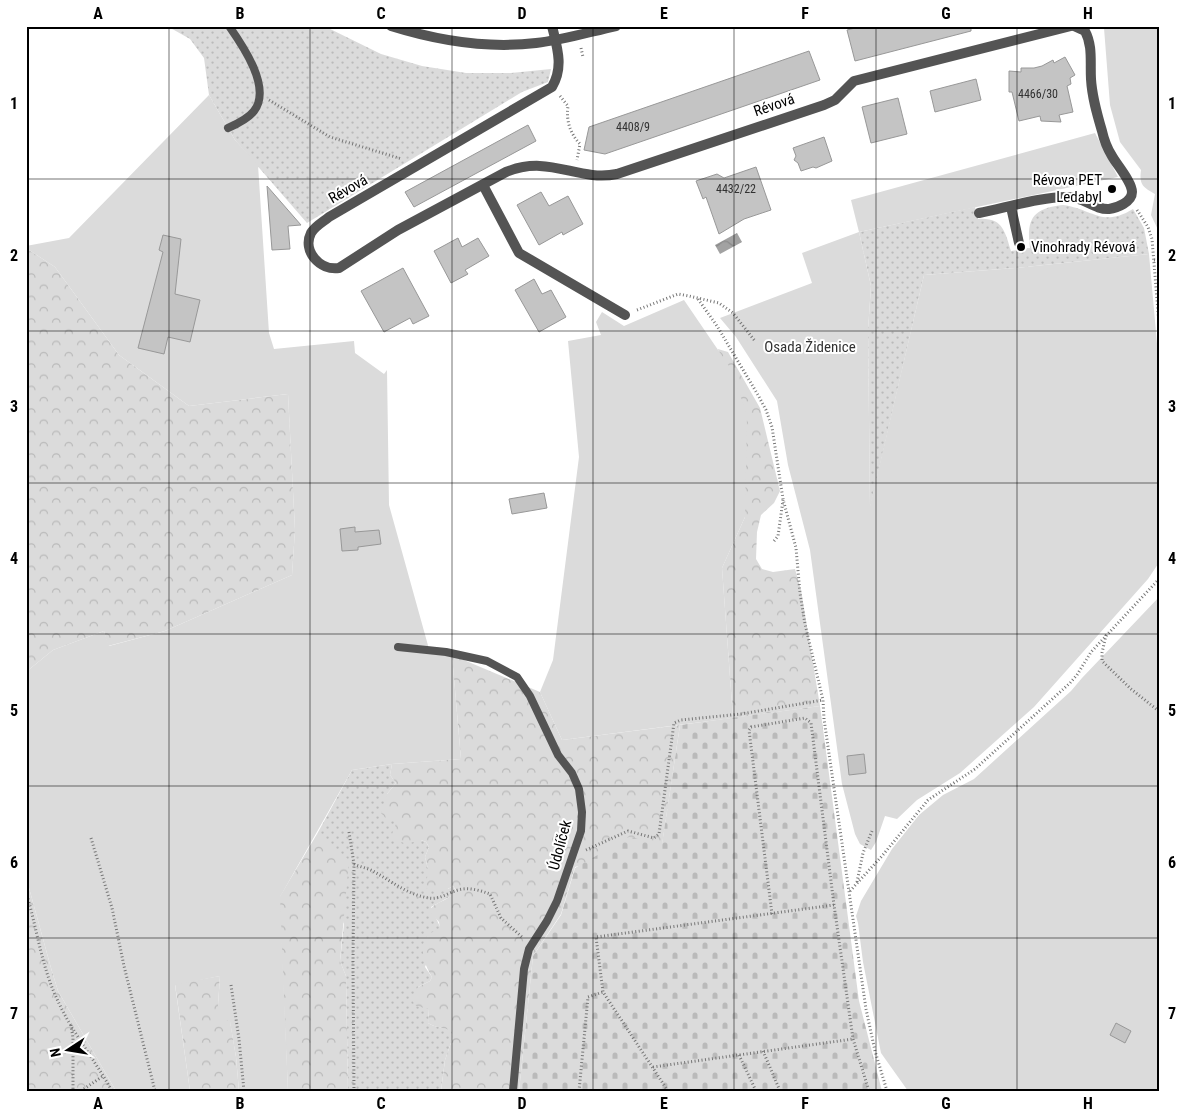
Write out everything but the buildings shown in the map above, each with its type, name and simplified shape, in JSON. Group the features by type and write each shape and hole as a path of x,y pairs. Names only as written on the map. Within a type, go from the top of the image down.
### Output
{"street":[{"path":"391,26 436,39 480,45 522,44 616,26"},
{"path":"552,26 559,65 558,74 552,86"},
{"name":"Révová","path":"552,86 329,217 316,227 309,238 313,257 324,267 339,268 398,230 518,167 538,165 605,176 617,174 824,105 835,100 854,81 1073,26 1085,28 1091,46 1091,79 1094,102 1107,146 1130,185 1132,192 1129,199"},
{"path":"483,185 519,253 625,315"},
{"path":"979,214 1054,198 1071,197 1108,209 1117,207 1129,199"},
{"path":"1011,207 1019,243"}],"lane":[{"path":"228,128 254,112 260,95 256,73 243,46 229,26"},
{"name":"Údolíček","path":"398,647 446,652 487,661 517,677 530,696 558,755 572,773 579,789 582,812 581,831 557,901 529,949 524,969 513,1091"}],"path":[{"path":"552,86 568,106 570,129 580,144 575,171"},
{"path":"260,95 330,137 421,164"},
{"path":"1129,199 1148,227 1152,239 1160,336"},
{"path":"1154,260 1160,262"},
{"path":"625,315 678,294 719,303 733,313 755,341"},
{"path":"698,298 717,326 766,410 772,427 783,499 796,548 801,601 823,700 866,1009 887,1091"},
{"path":"774,541 778,536 783,499"},
{"path":"850,891 882,856 928,800 974,769 1078,675 1091,652 1160,578"},
{"path":"1106,635 1102,661 1131,689 1160,712"},
{"path":"572,857 628,831 654,838 659,834 674,723 681,720 741,714 823,700"},
{"path":"772,914 749,730 751,727 805,718 811,722 853,1039 869,1091"},
{"path":"857,883 865,848 872,831"},
{"path":"349,832 354,864 354,1091"},
{"path":"91,838 112,908 155,1091"},
{"path":"354,864 372,871 406,891 429,898 440,898 462,889 490,894 501,918 523,938 533,942"},
{"path":"26,892 45,967 57,1000 112,1091"},
{"path":"668,1091 603,992 596,937 834,905"},
{"path":"230,985 239,1039 244,1091"},
{"path":"579,1091 588,997 603,992"},
{"path":"70,1022 73,1038 73,1091"},
{"path":"652,1067 853,1039"},
{"path":"763,1051 780,1091"},
{"path":"738,1055 756,1091"},
{"path":"81,1091 103,1076"}],"green space":[{"path":"167,26 324,26 381,54 422,66 466,73 511,73 551,69 548,82 522,92 307,223 235,140 209,95 204,58 190,39"},
{"path":"1102,26 1160,26 1160,234 1151,215 1155,194 1143,185 1141,182 1141,170 1120,142 1110,105 1104,28"},
{"path":"209,95 235,140 258,165 269,333 274,349 354,341 355,353 384,374 387,370 389,505 429,649 452,655 461,759 392,764 352,770 280,897 288,1091 239,1091 230,1022 221,1016 218,1005 220,976 175,985 190,1091 116,1091 58,991 26,877 26,672 53,650 104,631 109,646 165,631 292,575 295,530 288,394 189,406 119,355 55,267 26,248 26,246 69,238"},
{"path":"1095,133 1118,177 859,232 851,200"},
{"path":"1063,205 1105,217 1113,217 1133,209 1144,228 1149,254 924,275 870,508 868,330 871,286 859,232 975,207 978,219 993,220 1002,227 1011,251 1030,248 1029,229 1031,222 1038,212"},
{"name":"Osada Židenice","path":"859,232 871,286 868,330 870,506 924,275 1149,254 1160,377 1160,561 1148,579 1034,707 960,773 917,800 897,819 885,816 876,842 871,850 860,844 855,834 842,784 810,550 788,465 777,401 736,337 720,318 812,283 802,253"},
{"path":"26,248 55,267 119,355 189,406 288,394 295,530 292,575 165,631 108,646 104,631 53,650 26,672"},
{"path":"684,300 731,369 747,415 745,517 722,568 733,718 562,740 540,692 553,660 579,457 568,341 601,335 596,322 602,312 624,326"},
{"path":"718,349 728,352 760,408 780,491 774,503 761,515 757,532 756,559 762,569 773,572 795,569 801,590 820,706 733,718 722,568 745,517"},
{"path":"1160,596 1160,1091 908,1091 881,1053 856,916 861,901 892,849 919,815 943,795 974,779 1071,691"},
{"path":"452,655 540,692 562,740 680,725 662,845 575,867 561,914 533,956 519,1091 441,1091 445,1060 453,1037 452,1031 428,1023 429,1009 416,1006 411,999 418,987 430,981 432,977 423,956 423,944 429,934 440,929 439,922 429,911 435,905 450,897 456,890 453,886 440,892 426,888 428,869 425,857 429,847 426,842 421,840 406,844 397,840 392,834 397,821 395,819 388,821 381,813 387,794 396,783 390,775 392,764 461,759"},
{"path":"820,706 859,1001 882,1091 519,1091 533,956 561,915 575,868 629,837 662,844 680,725"},
{"path":"392,764 390,775 396,783 387,794 392,819 396,819 426,842 429,847 425,857 428,869 448,889 453,886 456,891 453,895 431,907 441,929 425,967 432,977 430,981 418,987 429,1009 428,1023 452,1030 453,1037 445,1060 441,1091 348,1091 346,976 340,961 344,924 317,834 352,770"},
{"path":"317,834 349,860 340,961 346,976 348,1091 288,1091 279,898"},
{"path":"26,877 58,991 116,1091 26,1091"},
{"path":"220,976 218,1005 230,1021 239,1091 190,1091 175,984"}],"water":[{"path":"737,233 742,242 720,254 715,245"}],"place":[{"name":"Révova PET Ledabyl","path":"1112,189"},
{"name":"Vinohrady Révová","path":"1021,247"}]}
